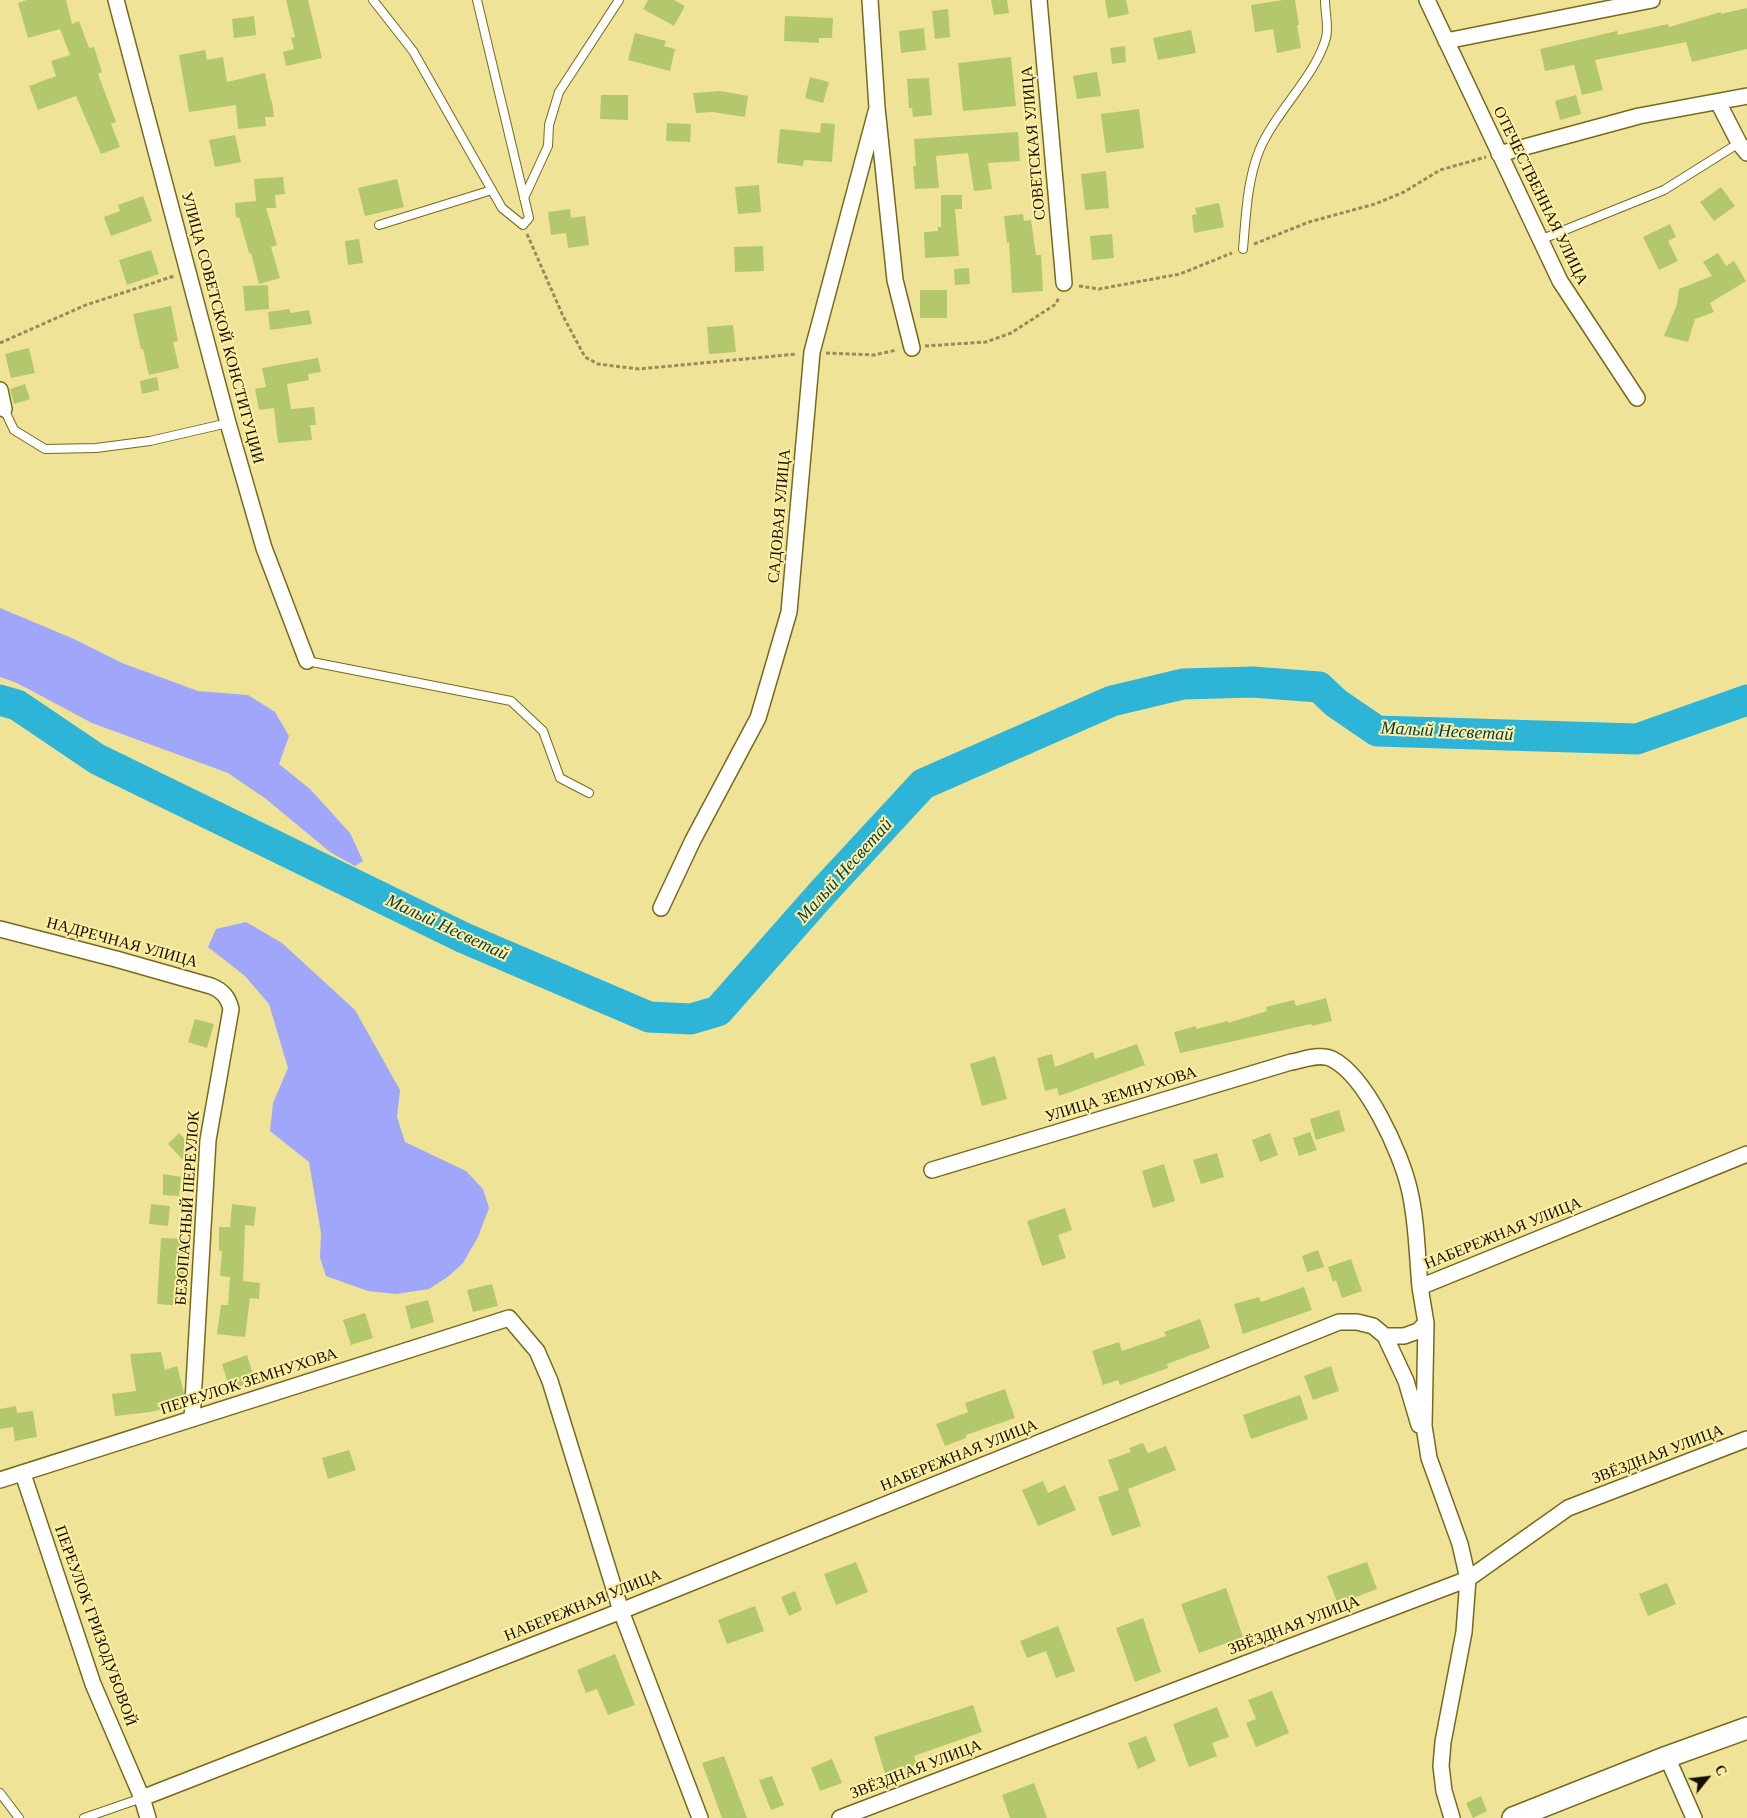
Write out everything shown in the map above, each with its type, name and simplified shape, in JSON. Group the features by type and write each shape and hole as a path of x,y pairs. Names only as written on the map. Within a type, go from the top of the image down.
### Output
{"street":[{"name":"УЛИЦА СОВЕТСКОЙ КОНСТИТУЦИИ","path":"116,0 228,423 264,548 307,661"},
{"name":"САДОВАЯ УЛИЦА","path":"870,0 877,108 896,280 912,348"},
{"name":"СОВЕТСКАЯ УЛИЦА","path":"1039,0 1064,283"},
{"name":"ОТЕЧЕСТВЕННАЯ УЛИЦА","path":"1427,0 1560,281 1638,398"},
{"path":"1446,41 1652,0"},
{"path":"1499,154 1639,116 1747,96"},
{"path":"1718,102 1743,148"},
{"name":"САДОВАЯ УЛИЦА","path":"661,908 693,840 758,718 789,612 812,352 877,108"},
{"path":"0,390 4,409"},
{"name":"НАДРЕЧНАЯ УЛИЦА","path":"0,929 211,986 221,990 229,1000"},
{"name":"БЕЗОПАСНЫЙ ПЕРЕУЛОК","path":"192,1419 208,1140 231,1009 229,1000"},
{"name":"УЛИЦА ЗЕМНУХОВА","path":"932,1170 1291,1062 1321,1057 1332,1059 1360,1084 1373,1104 1397,1154 1409,1188 1420,1287"},
{"name":"НАБЕРЕЖНАЯ УЛИЦА","path":"1429,1458 1424,1426 1426,1323 1420,1287 1747,1154"},
{"name":"ПЕРЕУЛОК ЗЕМНУХОВА","path":"0,1480 509,1318 538,1352 550,1381 621,1610"},
{"name":"НАБЕРЕЖНАЯ УЛИЦА","path":"142,1798 621,1610 1339,1322 1357,1322 1372,1326 1385,1336"},
{"path":"1426,1323 1418,1331 1404,1336 1385,1336 1406,1381 1429,1458 1460,1544 1468,1578 1464,1632 1443,1742 1441,1766 1444,1791 1452,1818"},
{"name":"ЗВЁЗДНАЯ УЛИЦА","path":"840,1818 1468,1578 1568,1508 1747,1439"},
{"name":"ПЕРЕУЛОК ГРИЗОДУБОВОЙ","path":"23,1474 93,1684 142,1798 148,1818"},
{"path":"621,1610 700,1818"},
{"path":"1513,1818 1667,1757 1747,1728"},
{"path":"1667,1757 1694,1818"}],"lane":[{"path":"373,0 413,50 502,208 523,225 529,218 477,0"},
{"path":"524,198 548,146 549,125 559,92 619,0"},
{"path":"1242,249 1248,186 1260,149 1319,56 1326,36 1325,0"},
{"path":"1540,240 1664,190 1743,148"},
{"path":"380,225 492,190"},
{"path":"4,409 14,430 45,449 96,448 150,441 228,423"},
{"path":"307,661 511,701 543,731 560,778 588,793"},
{"path":"0,1793 19,1818"},
{"path":"84,1818 142,1798"}],"path":[{"path":"523,225 563,316 585,358 598,364 638,369 812,352 874,355 912,348 986,342 1011,333 1056,304 1064,283 1099,289 1180,274 1309,222 1374,204 1404,192 1440,170 1499,154"},
{"path":"0,343 86,305 189,272"}],"shaded area":[{"path":"0,608 74,639 122,663 198,691 248,695 275,712 289,736 279,764 310,789 350,833 363,861 355,866 330,852 266,799 228,773 92,723 17,683 0,677"},
{"path":"246,922 282,943 355,1010 400,1090 397,1117 405,1142 466,1171 483,1189 489,1208 478,1237 463,1263 449,1276 429,1289 396,1294 368,1291 326,1276 320,1258 321,1233 309,1162 270,1131 273,1103 288,1068 269,1004 245,976 208,947 216,929"}],"building":[{"path":"27,0 66,0 72,24 79,21 89,48 94,47 102,72 98,74 116,122 111,124 120,147 101,154 76,96 38,110 29,86 56,76 51,61 70,55 60,29 28,38 18,3"},
{"path":"286,0 308,0 322,58 286,66 283,52 294,49 291,38 295,37"},
{"path":"648,0 674,0 685,6 674,26 643,9"},
{"path":"991,0 1007,0 1009,13 994,15"},
{"path":"1105,0 1126,0 1129,14 1108,18"},
{"path":"1295,0 1301,48 1277,53 1273,29 1255,32 1251,5"},
{"path":"1747,8 1747,49 1692,62 1686,42 1595,60 1603,90 1582,95 1574,65 1545,71 1540,49 1617,31 1618,35 1668,24 1669,27 1721,12 1721,14"},
{"path":"948,9 950,37 935,39 932,11"},
{"path":"254,16 256,35 234,38 232,19"},
{"path":"785,16 833,18 832,38 819,38 819,43 784,41"},
{"path":"924,28 926,50 901,53 899,31"},
{"path":"1191,30 1196,53 1158,60 1153,38"},
{"path":"635,33 666,41 664,46 675,49 670,71 628,60"},
{"path":"1125,46 1126,62 1112,64 1110,48"},
{"path":"205,50 207,60 223,57 227,82 265,73 274,117 265,117 266,126 238,129 236,105 189,112 179,55"},
{"path":"1011,57 1016,106 963,111 958,63"},
{"path":"1097,72 1101,96 1077,99 1073,76"},
{"path":"810,77 829,82 823,103 805,98"},
{"path":"929,78 932,115 913,117 912,108 909,108 907,79"},
{"path":"720,91 748,96 745,117 712,112 696,113 693,93"},
{"path":"601,95 628,95 628,120 600,119"},
{"path":"1576,95 1581,114 1560,120 1555,101"},
{"path":"1139,109 1144,148 1106,153 1101,114"},
{"path":"667,123 691,124 690,142 666,141"},
{"path":"821,123 835,124 832,162 804,160 803,166 777,163 780,129 820,133"},
{"path":"1018,132 1020,161 988,163 992,189 974,191 968,153 936,156 939,188 915,189 913,166 916,166 914,139"},
{"path":"235,135 241,162 215,167 209,140"},
{"path":"1106,171 1109,208 1085,210 1081,174"},
{"path":"283,177 285,194 275,195 276,208 266,208 277,245 271,247 280,278 259,284 239,217 236,218 235,203 256,201 254,179"},
{"path":"397,179 404,207 365,216 358,188"},
{"path":"759,185 761,212 738,214 735,187"},
{"path":"1721,187 1735,206 1714,221 1700,202"},
{"path":"941,195 962,195 962,209 955,209 959,256 925,258 924,232 938,231 938,227 941,227"},
{"path":"143,196 152,221 111,236 104,217 120,211 118,205"},
{"path":"1219,203 1224,227 1194,233 1192,215 1197,214 1195,208"},
{"path":"570,209 571,218 585,216 589,245 568,248 566,233 551,235 548,212"},
{"path":"1023,214 1024,221 1031,220 1036,255 1041,255 1043,291 1012,293 1009,242 1007,243 1004,216"},
{"path":"1670,224 1676,237 1668,241 1678,261 1659,270 1643,237"},
{"path":"1112,234 1114,258 1092,260 1090,236"},
{"path":"359,239 363,263 348,265 345,241"},
{"path":"763,246 764,271 735,272 734,247"},
{"path":"151,250 159,274 127,285 119,260"},
{"path":"1718,253 1726,266 1734,261 1746,281 1710,303 1714,312 1695,319 1688,342 1664,336 1677,304 1679,289 1712,276 1703,262"},
{"path":"969,268 970,284 955,285 954,269"},
{"path":"268,285 269,309 245,311 243,286"},
{"path":"920,290 947,290 947,318 920,318"},
{"path":"171,306 178,341 173,342 179,368 149,375 133,314"},
{"path":"289,309 291,313 309,310 312,324 270,330 268,312"},
{"path":"733,325 736,352 709,354 707,327"},
{"path":"29,348 35,373 11,378 5,354"},
{"path":"318,358 321,372 308,374 309,380 287,384 291,409 314,407 316,425 310,425 312,440 278,443 274,408 259,410 255,389 266,387 262,368"},
{"path":"157,377 159,390 142,394 140,381"},
{"path":"25,384 30,399 14,404 10,389"},
{"path":"1326,998 1332,1021 1180,1053 1174,1032 1196,1026 1196,1029 1228,1021 1228,1023 1267,1011 1266,1007 1294,1000 1296,1006"},
{"path":"195,1019 214,1024 207,1048 188,1042"},
{"path":"1137,1044 1145,1065 1059,1096 1057,1088 1045,1091 1037,1058 1052,1054 1055,1067 1093,1052 1095,1059"},
{"path":"995,1056 1007,1099 982,1106 970,1064"},
{"path":"1339,1110 1345,1131 1316,1140 1310,1119"},
{"path":"1310,1132 1317,1150 1299,1156 1293,1138"},
{"path":"179,1133 194,1148 183,1160 168,1144"},
{"path":"1270,1133 1278,1155 1260,1162 1252,1140"},
{"path":"1217,1153 1224,1177 1201,1184 1193,1160"},
{"path":"1164,1164 1175,1201 1153,1208 1142,1171"},
{"path":"163,1174 181,1177 179,1196 163,1195"},
{"path":"151,1204 170,1206 168,1226 149,1224"},
{"path":"232,1204 256,1207 254,1226 245,1225 243,1281 260,1283 259,1299 250,1298 245,1337 217,1334 221,1305 228,1305 230,1277 220,1276 222,1251 219,1251 219,1227 230,1227"},
{"path":"1065,1208 1072,1230 1058,1235 1066,1258 1042,1266 1027,1221"},
{"path":"161,1238 185,1239 183,1306 157,1304"},
{"path":"1318,1250 1324,1267 1307,1272 1302,1256"},
{"path":"1351,1259 1362,1291 1342,1298 1336,1280 1333,1282 1328,1267"},
{"path":"492,1284 498,1306 473,1312 467,1290"},
{"path":"1304,1287 1312,1310 1243,1334 1234,1304 1259,1297 1261,1302"},
{"path":"428,1300 434,1322 411,1329 405,1306"},
{"path":"365,1313 373,1338 351,1345 343,1320"},
{"path":"1200,1319 1210,1348 1167,1364 1168,1368 1120,1385 1118,1380 1103,1385 1092,1351 1119,1342 1122,1351 1166,1336 1164,1332"},
{"path":"161,1352 165,1370 177,1366 184,1393 184,1403 151,1412 115,1416 112,1394 136,1391 130,1354"},
{"path":"247,1355 255,1381 230,1390 222,1364"},
{"path":"1331,1366 1339,1391 1313,1400 1304,1376"},
{"path":"1005,1389 1015,1418 966,1435 966,1438 945,1446 936,1424 968,1412 965,1403"},
{"path":"1300,1395 1308,1419 1251,1439 1243,1415"},
{"path":"16,1406 17,1413 33,1411 37,1437 15,1441 13,1427 0,1429 0,1409"},
{"path":"1143,1443 1148,1453 1166,1446 1176,1470 1128,1489 1141,1526 1112,1536 1098,1497 1119,1490 1108,1460 1131,1452 1129,1448"},
{"path":"349,1450 356,1470 328,1479 322,1458"},
{"path":"1043,1481 1048,1493 1065,1485 1076,1510 1038,1526 1022,1490"},
{"path":"856,1562 868,1592 836,1605 824,1574"},
{"path":"1367,1562 1377,1589 1338,1604 1327,1576"},
{"path":"1667,1583 1676,1604 1648,1616 1639,1594"},
{"path":"1226,1588 1243,1637 1199,1653 1181,1604"},
{"path":"795,1591 802,1610 789,1616 781,1597"},
{"path":"755,1606 764,1631 727,1644 718,1620"},
{"path":"1143,1618 1161,1672 1135,1682 1116,1628"},
{"path":"1058,1626 1075,1671 1056,1678 1046,1651 1027,1658 1020,1641"},
{"path":"615,1654 635,1705 608,1715 597,1689 586,1693 577,1670"},
{"path":"1272,1691 1289,1733 1256,1747 1246,1723 1256,1719 1248,1700"},
{"path":"973,1705 982,1732 914,1756 917,1765 885,1774 874,1737"},
{"path":"1217,1707 1229,1737 1212,1743 1217,1756 1189,1767 1173,1724"},
{"path":"1146,1736 1156,1761 1138,1769 1128,1743"},
{"path":"724,1756 747,1818 722,1818 702,1763"},
{"path":"832,1759 842,1783 820,1791 811,1768"},
{"path":"772,1776 784,1805 771,1810 759,1780"},
{"path":"1034,1783 1047,1818 1010,1818 1002,1795"},
{"path":"1481,1796 1487,1811 1473,1818 1466,1803"}],"waterway":[{"name":"Малый Несветай","path":"0,700 17,705 97,759 464,938 649,1017 691,1019 718,1011 823,892 923,784 1112,701 1183,684 1252,682 1319,687 1336,703 1377,731 1637,739 1747,700"}]}
